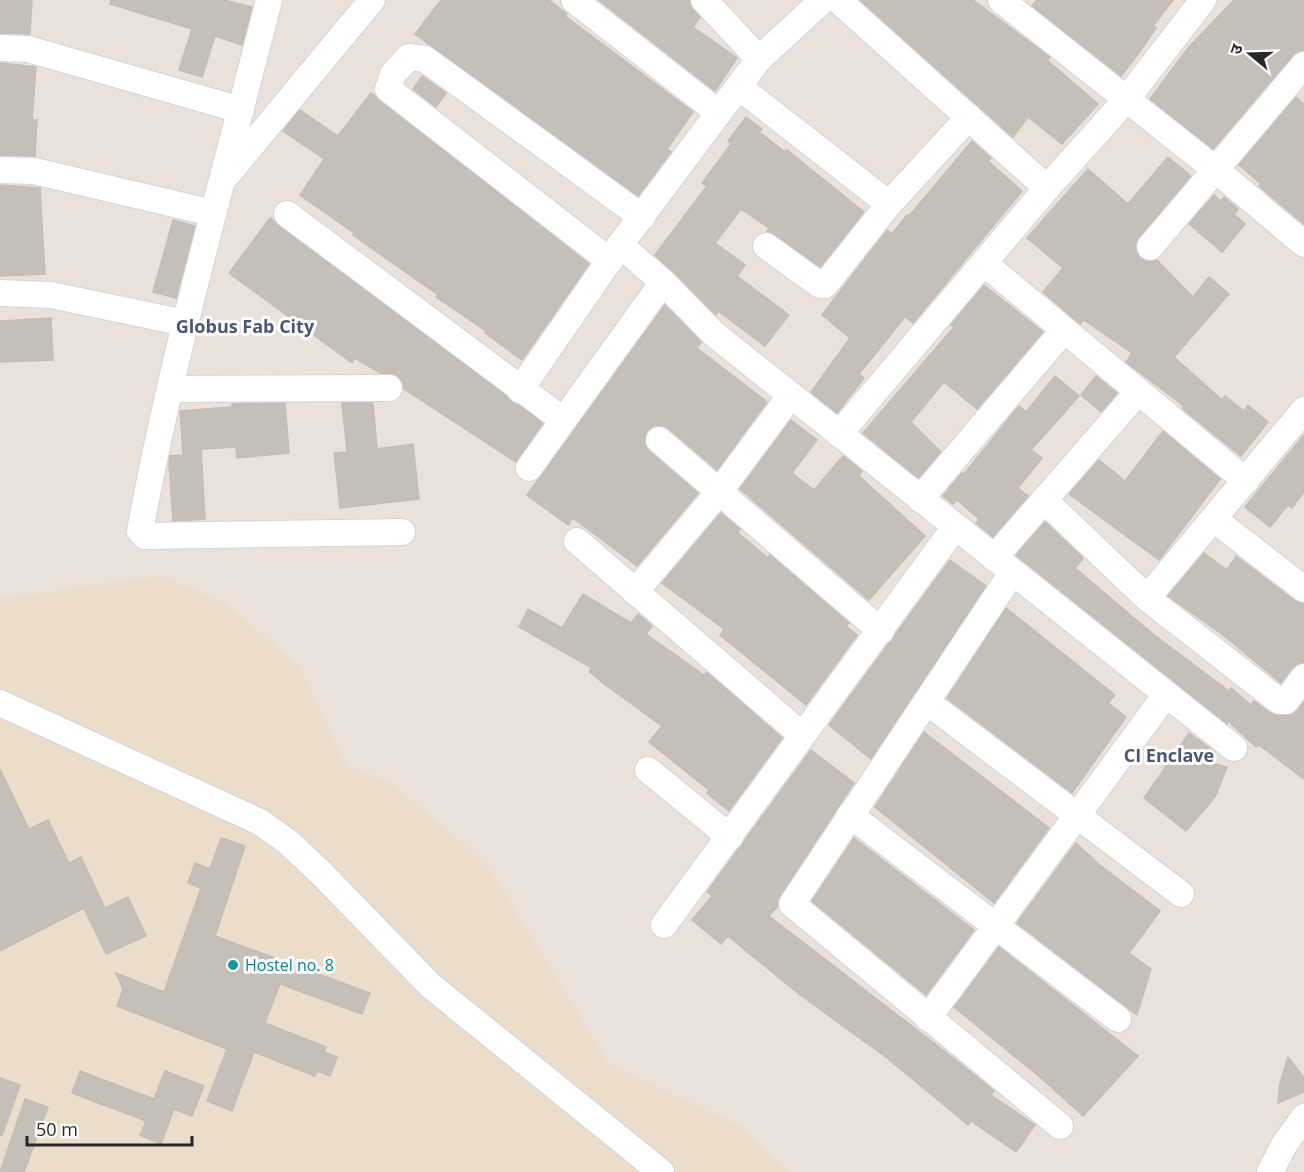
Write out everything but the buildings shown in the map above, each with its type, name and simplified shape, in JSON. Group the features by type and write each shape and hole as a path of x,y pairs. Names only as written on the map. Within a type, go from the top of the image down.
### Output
{"street":[{"path":"269,0 159,429 142,534 402,532"},
{"path":"221,183 372,0"},
{"path":"704,0 759,59"},
{"path":"839,434 1047,188 1126,100 1203,0"},
{"path":"578,1 719,113"},
{"path":"520,390 615,253 759,59 825,1 969,117 1047,188"},
{"path":"1013,4 1126,100 1216,170 1304,244"},
{"path":"0,48 28,49 241,110"},
{"path":"642,217 425,59 409,57 393,74 388,89 615,253 663,282 714,334 1165,696 1234,748"},
{"path":"1150,248 1302,73"},
{"path":"739,87 889,204"},
{"path":"766,246 822,286 889,204 969,117"},
{"path":"0,170 34,171 213,213"},
{"path":"287,214 563,420"},
{"path":"984,263 1246,481"},
{"path":"529,468 663,282"},
{"path":"0,293 51,295 185,323"},
{"path":"920,499 1064,330"},
{"path":"170,389 389,388"},
{"path":"1060,1126 792,904 927,702 1003,566 1044,500 1138,392"},
{"path":"635,592 719,492 790,395"},
{"path":"1147,598 1215,520 1304,410"},
{"path":"659,440 881,631"},
{"path":"1044,500 1147,598 1280,701 1286,701 1304,677"},
{"path":"1215,520 1304,589"},
{"path":"664,925 955,527"},
{"path":"577,541 802,735"},
{"path":"928,1018 1165,696"},
{"path":"927,702 1181,894"},
{"path":"0,704 191,789 260,822 279,835 320,872 431,987 661,1172"},
{"path":"648,770 730,837"},
{"path":"850,815 1118,1019"},
{"path":"1270,1172 1284,1145 1304,1117"}],"shaded area":[{"path":"160,575 224,602 300,667 347,766 388,781 461,841 493,873 608,1063 740,1126 789,1172 0,1172 0,599"}],"place":[{"name":"Hostel no. 8","path":"233,965"}],"district":[{"name":"Globus Fab City","path":"245,326"},
{"name":"CI Enclave","path":"1169,755"}]}
